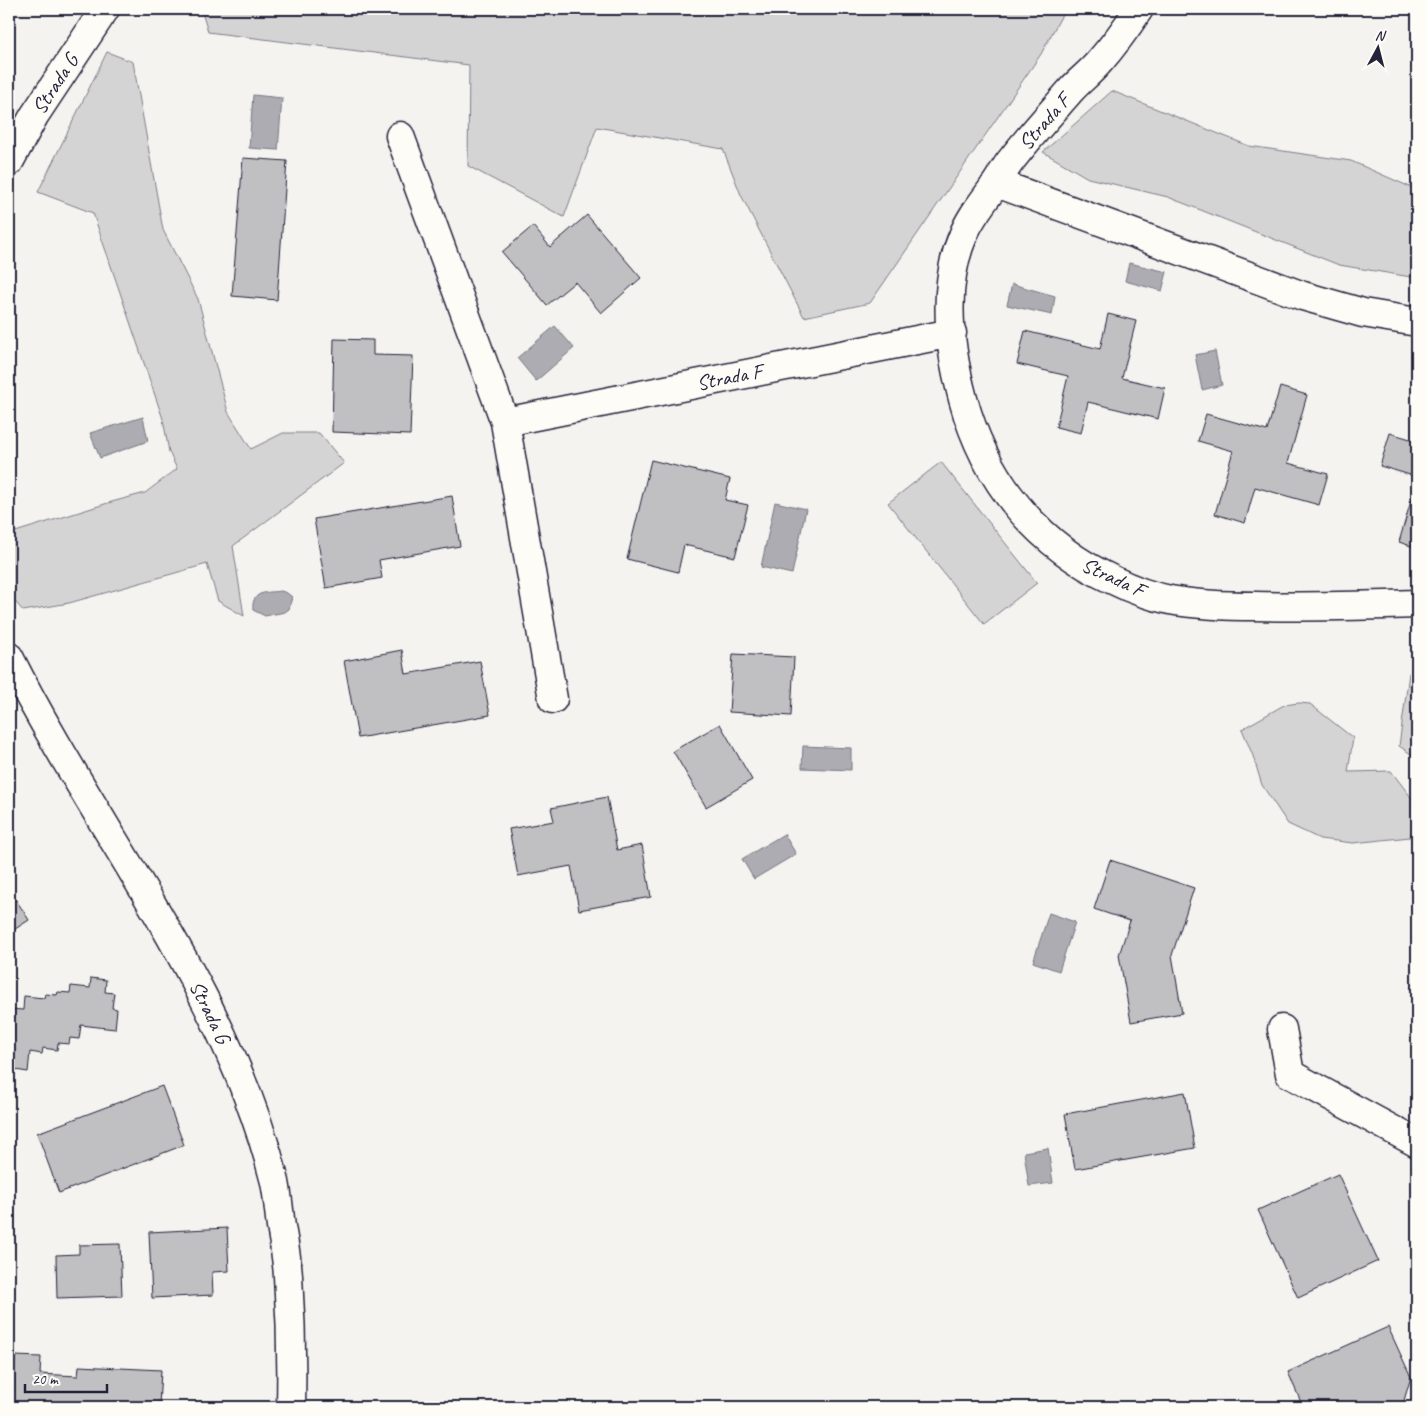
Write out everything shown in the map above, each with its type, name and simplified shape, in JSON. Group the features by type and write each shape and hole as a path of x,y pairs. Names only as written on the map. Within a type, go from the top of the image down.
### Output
{"street":[{"name":"Strada G","path":"9,162 34,116 105,9"},
{"name":"Strada F","path":"1139,9 1098,63 1010,162 978,208 963,234 952,274 950,317 958,377 968,414 988,464 1014,503 1048,540 1083,565 1131,589 1167,600 1186,603 1288,607 1417,604"},
{"path":"400,136 505,422 553,700"},
{"path":"997,183 1303,296 1363,313 1417,322"},
{"name":"Strada F","path":"505,422 952,333"},
{"name":"Strada G","path":"9,657 36,708 185,962 213,1014 252,1107 275,1185 288,1274 292,1372 291,1407"},
{"path":"1282,1029 1290,1074 1417,1143"}],"shaded area":[{"path":"201,9 1065,9 1041,54 870,303 804,317 741,195 723,149 597,127 564,217 468,166 469,65 208,32"},
{"path":"107,52 133,62 163,230 198,299 228,412 251,449 283,433 319,433 344,463 233,546 244,616 218,601 207,564 69,603 23,611 9,594 9,534 145,493 177,469 169,452 163,419 93,213 38,192"},
{"path":"1112,91 1249,146 1351,161 1417,190 1417,278 1339,265 1168,197 1088,178 1043,152"},
{"path":"253,95 282,98 278,150 249,148"},
{"path":"1129,263 1167,272 1162,291 1125,281"},
{"path":"1012,284 1055,296 1052,315 1007,305"},
{"path":"555,326 574,348 536,381 517,358"},
{"path":"1215,351 1222,385 1202,390 1195,355"},
{"path":"143,417 148,441 100,458 90,433"},
{"path":"941,462 1037,583 984,624 888,503"},
{"path":"775,502 806,509 792,574 761,567"},
{"path":"281,591 292,597 289,609 285,612 265,616 253,610 253,604 257,596"},
{"path":"1417,671 1417,758 1399,746 1409,673"},
{"path":"1310,704 1353,738 1348,772 1391,771 1417,805 1417,813 1410,837 1353,843 1320,839 1288,824 1262,785 1242,729 1284,705"},
{"path":"803,746 851,748 851,770 802,768"},
{"path":"784,834 796,854 754,879 742,859"},
{"path":"1049,913 1075,922 1059,971 1033,962"},
{"path":"1048,1148 1053,1183 1029,1186 1024,1152"}],"building":[{"path":"243,158 287,161 277,300 232,296"},
{"path":"587,215 641,278 601,313 575,282 547,305 502,252 533,226 550,247"},
{"path":"1108,314 1136,321 1122,378 1165,388 1158,419 1088,402 1081,433 1056,427 1068,376 1017,364 1025,331 1100,349"},
{"path":"334,339 373,340 373,355 413,356 410,435 332,432"},
{"path":"1280,387 1307,395 1288,463 1328,474 1319,505 1255,487 1245,523 1215,514 1233,451 1198,441 1206,414 1267,431"},
{"path":"1390,433 1417,441 1417,477 1380,466"},
{"path":"651,460 730,479 725,500 748,505 735,557 684,545 678,572 627,559"},
{"path":"1417,480 1417,548 1399,542"},
{"path":"452,496 460,546 379,560 382,578 326,588 314,519"},
{"path":"402,650 406,674 480,661 490,715 358,738 344,661"},
{"path":"733,654 794,657 791,716 729,712"},
{"path":"720,724 752,780 706,807 673,751"},
{"path":"607,797 617,850 642,845 651,897 579,910 571,866 518,876 509,829 554,821 551,808"},
{"path":"1110,860 1194,888 1172,955 1182,1013 1131,1022 1119,955 1130,921 1094,909"},
{"path":"9,889 29,920 9,933"},
{"path":"91,978 106,980 105,992 114,993 112,1008 117,1009 115,1029 81,1025 79,1039 70,1038 69,1044 58,1043 57,1050 43,1048 42,1054 30,1052 28,1072 9,1069 9,1009 23,1010 24,996 44,998 45,994 70,993 71,986 90,988"},
{"path":"162,1086 184,1145 59,1193 37,1133"},
{"path":"1185,1092 1195,1148 1075,1169 1065,1114"},
{"path":"1338,1174 1378,1261 1298,1298 1258,1210"},
{"path":"227,1228 229,1271 212,1272 213,1295 152,1298 149,1232"},
{"path":"120,1244 122,1296 57,1298 56,1255 79,1254 79,1245"},
{"path":"1388,1327 1411,1377 1402,1407 1328,1407 1329,1404 1321,1407 1303,1407 1288,1372"},
{"path":"15,1356 41,1357 40,1374 78,1376 79,1366 161,1370 159,1407 13,1407"}]}
